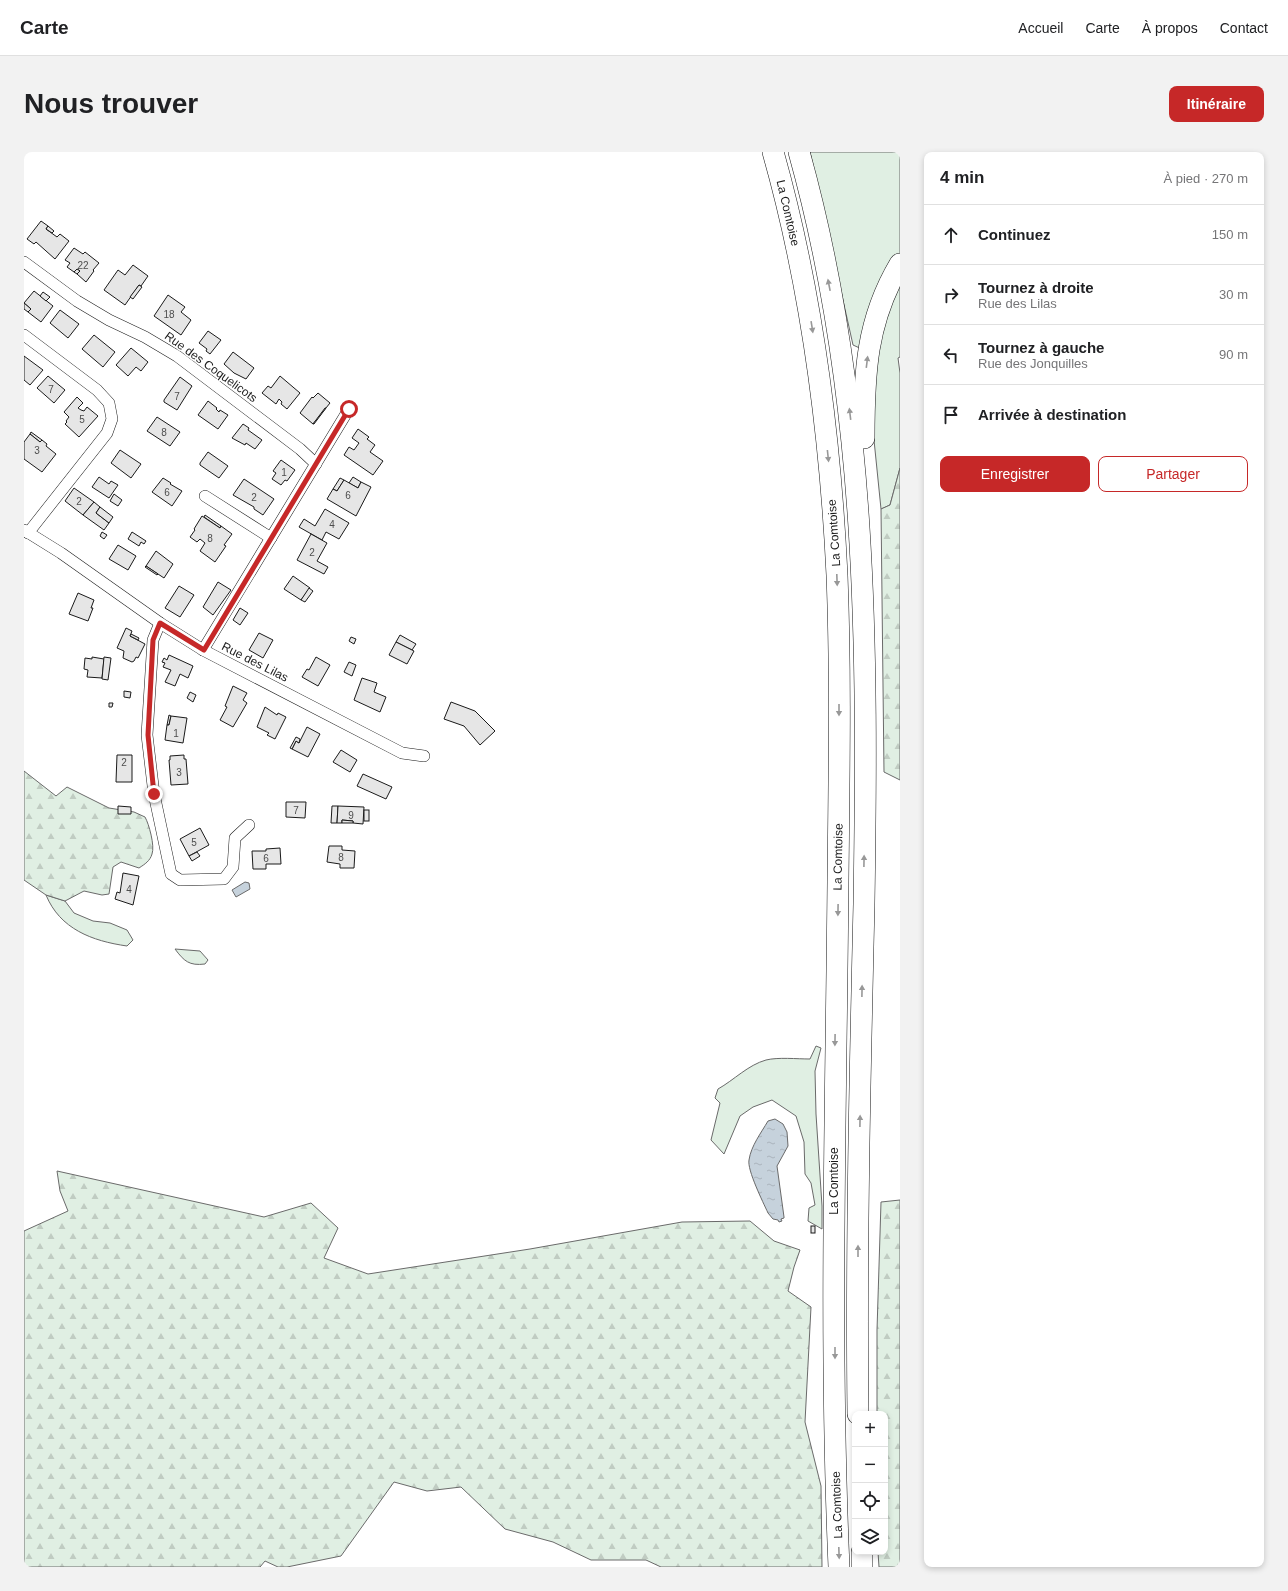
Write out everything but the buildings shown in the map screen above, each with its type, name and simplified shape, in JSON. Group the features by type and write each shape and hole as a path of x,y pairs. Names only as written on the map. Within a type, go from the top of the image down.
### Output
{"highway":[{"name":"La Comtoise","path":"774,152 800,264 817,362 831,480 837,577 839,744 834,1115 834,1314 836,1482 839,1567"},
{"name":"La Comtoise","path":"799,152 814,210 844,366 856,476 862,550 866,738 858,1290 858,1411"},
{"path":"862,550 864,401 866,364 876,314 888,286 900,264"},
{"path":"862,1555 862,1567"}],"street":[{"name":"Rue des Coquelicots","path":"24,262 77,301 109,320 146,337 177,356 300,449 316,464"},
{"path":"24,335 97,390 109,404 112,419 107,433 26,531"},
{"path":"204,650 349,409"},
{"path":"205,496 271,538"},
{"name":"Rue des Lilas","path":"26,531 61,553 160,623 204,650 402,753 424,756"},
{"path":"160,623 153,640 148,735 154,794 171,874 180,880 224,879 233,867 235,838 249,825"}],"green space":[{"path":"810,152 900,152 900,357 898,358 900,373 900,468 890,505 881,509 874,440 875,355 853,345"},
{"path":"900,468 900,780 884,772 881,509 890,505"},
{"path":"24,771 56,796 67,787 109,808 134,812 145,817 152,841 153,850 150,859 139,868 121,862 113,867 109,894 102,895 84,891 65,901 46,895 24,880"},
{"path":"46,895 65,901 74,913 93,921 110,923 127,930 133,940 127,946 90,937 69,925 60,917 52,907"},
{"path":"175,949 200,951 208,960 205,964 187,962"},
{"path":"816,1046 821,1048 815,1071 822,1229 808,1221 809,1208 815,1205 811,1183 805,1174 804,1142 796,1116 772,1100 753,1107 740,1116 724,1154 711,1140 720,1103 715,1098 718,1089 759,1062 782,1058 810,1059"},
{"path":"57,1171 264,1217 311,1203 338,1228 324,1258 368,1274 530,1249 682,1222 750,1221 774,1241 800,1250 788,1291 811,1307 805,1422 821,1486 822,1567 661,1567 646,1560 591,1560 553,1542 505,1529 461,1487 427,1491 394,1482 341,1556 287,1567 278,1567 265,1561 260,1567 24,1567 24,1231 68,1211 60,1191"},
{"path":"900,1200 900,1567 879,1567 878,1555 888,1555 888,1411 877,1411 877,1330 881,1202"}],"water":[{"path":"245,882 249,883 250,889 236,897 232,890"},
{"path":"775,1119 783,1124 787,1132 788,1146 777,1166 784,1217 781,1219 782,1221 779,1222 778,1220 773,1219 768,1213 750,1171 749,1165 750,1155 757,1140 768,1121"}],"route":[{"path":"154,794 148,735 153,640 160,623 204,650 349,409"}]}
